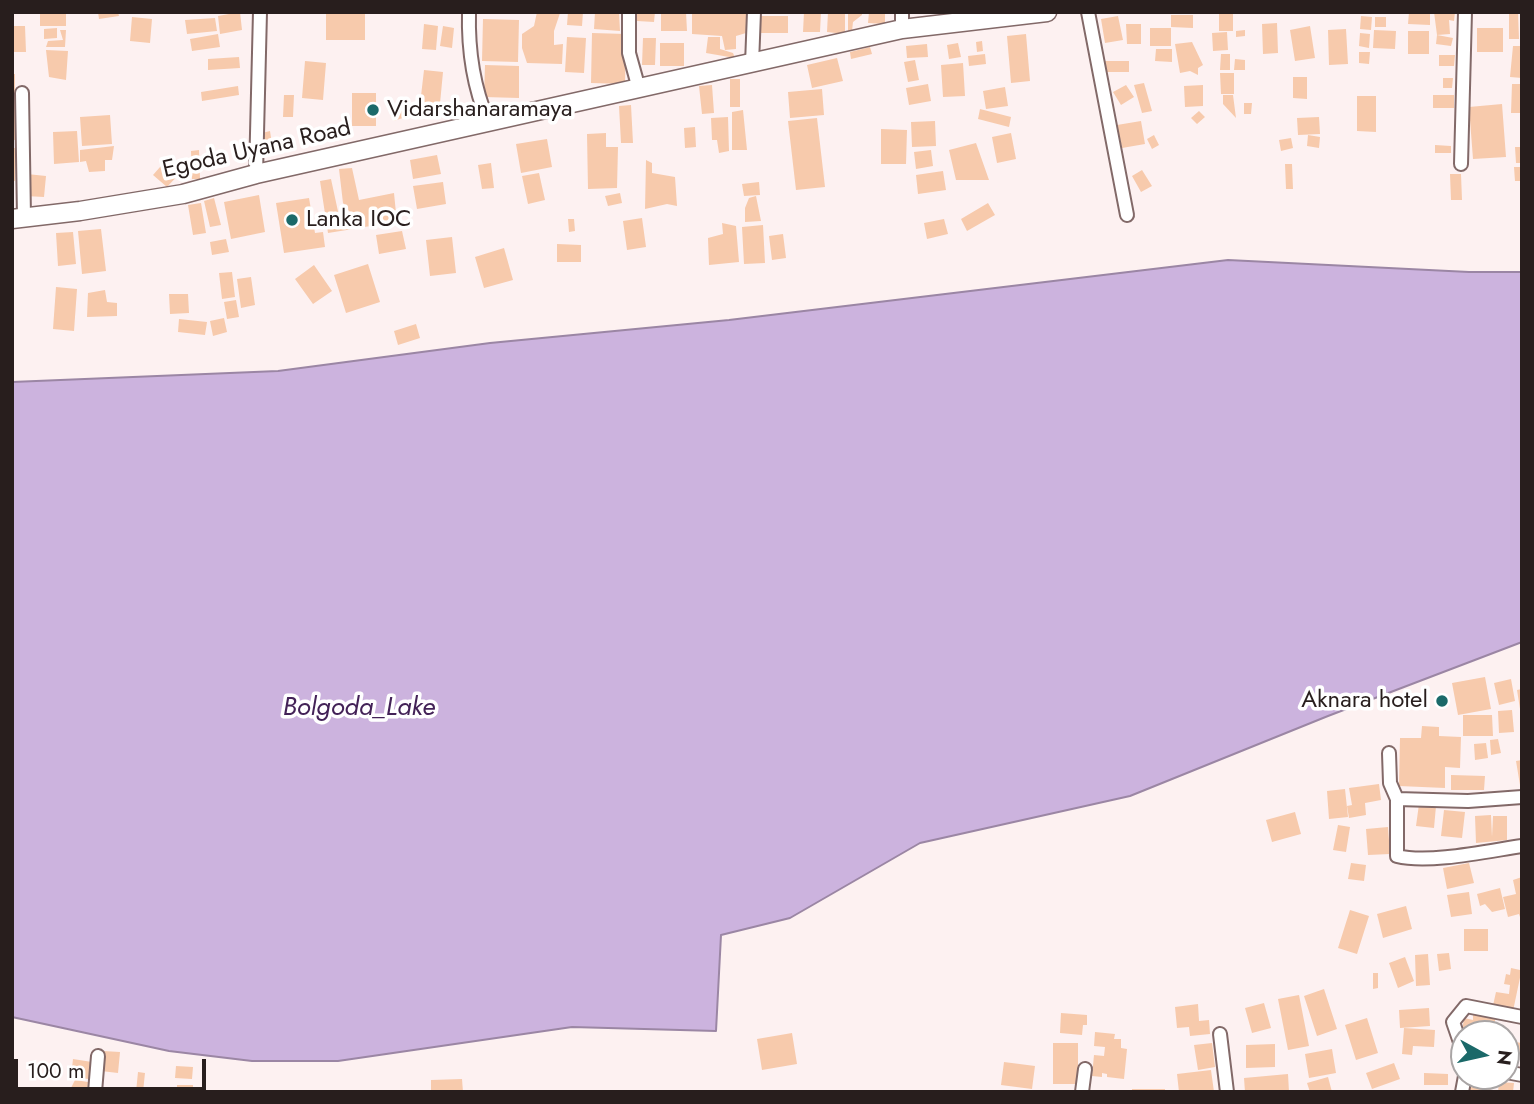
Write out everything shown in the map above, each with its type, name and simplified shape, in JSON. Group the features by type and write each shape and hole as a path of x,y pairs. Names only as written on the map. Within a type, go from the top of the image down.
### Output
{"main road":[{"name":"Egoda Uyana Road","path":"18,218 183,194 256,174 752,64 902,20 1047,12"}],"street":[{"path":"256,174 260,12"},
{"path":"469,12 468,33 473,76 488,121"},
{"path":"629,12 629,53 639,89"},
{"path":"752,64 754,12"},
{"path":"1088,12 1127,215"},
{"path":"1461,164 1465,12"},
{"path":"18,218 22,93"},
{"path":"1389,753 1390,783 1397,799 1397,856 1408,859 1522,846"},
{"path":"1397,799 1468,801 1522,797"},
{"path":"1455,1020 1466,1006 1522,1017"},
{"path":"1220,1034 1227,1092"},
{"path":"95,1092 99,1056"},
{"path":"1082,1092 1085,1069"}],"water":[{"name":"Bolgoda_Lake","path":"1228,260 1469,272 1522,272 1522,642 1130,796 920,843 790,918 721,935 716,1031 572,1027 338,1061 252,1061 169,1051 12,1017 12,382 278,371 490,343 729,320"}],"building":[{"path":"40,12 66,12 66,26 40,26"},
{"path":"98,12 118,12 119,16 99,19"},
{"path":"240,12 242,30 220,34 218,16"},
{"path":"537,12 560,13 554,31 554,45 563,44 562,64 527,63 522,48 522,34 534,26"},
{"path":"568,12 583,12 582,26 567,25"},
{"path":"595,12 619,12 620,31 594,29"},
{"path":"637,12 655,12 654,22 637,21"},
{"path":"661,12 686,12 687,31 661,31"},
{"path":"692,12 747,12 746,33 736,36 736,49 725,50 722,36 692,34"},
{"path":"804,12 821,12 820,32 803,32"},
{"path":"828,12 845,12 845,34 827,32"},
{"path":"848,12 862,12 853,22 852,31 848,31"},
{"path":"869,12 885,12 885,24 868,23"},
{"path":"1219,12 1233,12 1233,31 1219,31"},
{"path":"1409,12 1430,12 1430,25 1408,24"},
{"path":"1434,12 1455,12 1454,21 1449,20 1450,34 1437,35"},
{"path":"1509,12 1518,12 1519,39 1509,39"},
{"path":"326,13 365,13 365,40 326,40"},
{"path":"1171,15 1193,15 1193,28 1171,27"},
{"path":"761,16 788,16 788,33 761,33"},
{"path":"1118,16 1123,40 1105,43 1101,19"},
{"path":"1361,16 1372,17 1371,30 1360,29"},
{"path":"132,17 152,19 150,43 130,41"},
{"path":"1375,17 1386,17 1386,27 1375,27"},
{"path":"215,18 217,31 187,34 185,20"},
{"path":"483,19 519,20 518,62 482,61"},
{"path":"1277,23 1278,53 1263,54 1262,24"},
{"path":"424,24 438,26 436,50 422,49"},
{"path":"1126,24 1141,24 1141,44 1127,44"},
{"path":"12,26 25,26 26,52 12,52"},
{"path":"443,26 454,28 452,48 440,46"},
{"path":"1310,26 1315,58 1295,61 1290,30"},
{"path":"57,28 57,38 44,39 44,29"},
{"path":"1150,28 1171,28 1171,46 1150,46"},
{"path":"1477,28 1503,28 1503,52 1477,52"},
{"path":"1346,29 1348,64 1329,65 1328,30"},
{"path":"60,30 66,30 65,47 46,47 48,41 63,40"},
{"path":"1245,30 1245,36 1236,37 1236,31"},
{"path":"1374,30 1396,31 1395,49 1373,48"},
{"path":"1408,31 1429,31 1429,54 1408,54"},
{"path":"1227,32 1228,50 1213,51 1212,33"},
{"path":"592,33 626,34 625,84 591,83"},
{"path":"1360,33 1370,34 1369,48 1359,46"},
{"path":"218,34 220,47 192,51 190,39"},
{"path":"1026,34 1030,81 1011,83 1007,36"},
{"path":"1437,35 1453,38 1451,46 1436,44"},
{"path":"567,37 586,38 584,73 565,72"},
{"path":"708,37 720,37 720,49 733,53 735,58 706,53"},
{"path":"643,38 656,38 655,65 642,65"},
{"path":"982,41 983,51 977,52 976,42"},
{"path":"1192,42 1203,65 1198,68 1198,75 1190,71 1180,73 1175,44"},
{"path":"660,43 684,43 684,66 660,66"},
{"path":"958,43 961,57 949,59 947,45"},
{"path":"927,44 928,57 907,58 906,46"},
{"path":"1513,46 1522,46 1522,78 1510,77"},
{"path":"870,47 872,54 851,59 850,52"},
{"path":"1156,49 1172,49 1172,62 1155,61"},
{"path":"46,50 68,51 66,80 49,77"},
{"path":"1359,52 1370,52 1369,64 1359,63"},
{"path":"985,54 986,64 969,66 968,56"},
{"path":"1221,54 1230,54 1230,70 1220,70"},
{"path":"1439,55 1455,55 1454,66 1439,66"},
{"path":"239,57 240,68 208,70 208,59"},
{"path":"837,58 843,81 812,88 807,65"},
{"path":"1235,59 1245,60 1245,70 1234,70"},
{"path":"915,60 919,80 908,82 904,62"},
{"path":"305,61 326,63 323,100 302,98"},
{"path":"1105,61 1129,61 1129,72 1105,72"},
{"path":"963,63 965,96 943,97 941,65"},
{"path":"485,65 519,66 519,98 484,97"},
{"path":"424,70 443,72 439,114 419,113"},
{"path":"1220,73 1234,73 1234,94 1221,94"},
{"path":"12,74 15,74 15,140 12,140"},
{"path":"1293,77 1307,77 1307,99 1293,98"},
{"path":"1443,78 1453,78 1452,88 1443,88"},
{"path":"730,79 740,79 740,107 730,107"},
{"path":"1144,83 1152,111 1142,113 1134,85"},
{"path":"928,84 931,101 909,105 906,88"},
{"path":"1512,84 1522,84 1522,113 1511,113"},
{"path":"712,85 714,113 702,114 699,86"},
{"path":"1126,85 1134,97 1121,105 1113,92"},
{"path":"1203,85 1203,106 1185,107 1184,86"},
{"path":"238,86 239,95 202,101 201,92"},
{"path":"1005,87 1008,106 986,109 983,91"},
{"path":"822,89 824,115 790,118 788,92"},
{"path":"352,93 376,93 376,126 352,126"},
{"path":"284,95 294,95 293,117 283,117"},
{"path":"1223,95 1233,95 1236,118 1223,104"},
{"path":"1433,95 1454,95 1454,108 1433,108"},
{"path":"1357,96 1376,96 1376,132 1357,131"},
{"path":"401,102 408,116 394,121 390,115 391,105"},
{"path":"1244,103 1252,103 1251,114 1244,114"},
{"path":"1502,104 1506,157 1473,159 1469,107"},
{"path":"631,105 633,143 621,143 619,106"},
{"path":"980,109 1011,117 1009,127 978,119"},
{"path":"743,110 747,150 732,150 732,112"},
{"path":"1199,111 1205,117 1197,124 1191,118"},
{"path":"110,115 112,144 82,146 80,117"},
{"path":"728,117 729,151 719,153 717,140 712,140 711,118"},
{"path":"1319,117 1320,134 1298,135 1297,118"},
{"path":"817,118 825,187 796,190 788,121"},
{"path":"935,121 936,146 912,147 911,122"},
{"path":"1141,121 1145,144 1122,148 1117,125"},
{"path":"695,127 696,147 685,148 684,128"},
{"path":"881,129 907,130 906,164 881,164"},
{"path":"77,131 79,162 54,164 53,132"},
{"path":"270,131 273,151 265,153 262,133"},
{"path":"606,133 606,147 618,147 617,188 588,189 587,134"},
{"path":"1011,133 1016,159 997,163 992,137"},
{"path":"1154,135 1159,145 1152,149 1147,139"},
{"path":"1308,135 1320,137 1319,148 1307,146"},
{"path":"1291,138 1293,148 1281,151 1279,140"},
{"path":"547,139 552,167 521,173 516,144"},
{"path":"976,143 989,180 956,180 949,150"},
{"path":"1435,145 1451,146 1451,153 1435,153"},
{"path":"114,146 112,160 105,160 105,171 89,172 86,161 80,162 80,150"},
{"path":"1515,147 1522,147 1522,163 1516,163"},
{"path":"12,148 16,148 15,181 12,180"},
{"path":"199,150 200,179 192,179 191,151"},
{"path":"931,150 933,166 916,169 914,152"},
{"path":"437,155 441,174 413,179 410,160"},
{"path":"168,158 182,171 167,187 153,175"},
{"path":"646,160 652,163 652,173 675,177 677,206 667,204 645,209"},
{"path":"491,163 494,188 482,189 478,165"},
{"path":"1285,164 1292,164 1293,189 1286,189"},
{"path":"1514,167 1522,167 1522,181 1515,181"},
{"path":"352,168 359,200 394,193 397,223 355,228 352,215 343,203 339,169"},
{"path":"1142,170 1152,186 1141,192 1132,176"},
{"path":"943,171 946,190 918,194 916,175"},
{"path":"539,173 545,200 528,204 522,176"},
{"path":"27,174 46,176 44,197 25,196"},
{"path":"1450,174 1461,174 1462,200 1451,200"},
{"path":"331,179 339,216 348,215 353,229 328,233 320,181"},
{"path":"443,182 446,204 417,209 413,186"},
{"path":"759,182 760,195 744,196 742,184"},
{"path":"620,193 622,203 608,206 605,196"},
{"path":"259,195 265,232 231,239 224,202"},
{"path":"756,196 761,221 745,222 745,208 749,198"},
{"path":"214,198 221,225 210,227 204,201"},
{"path":"309,198 315,233 323,232 325,247 284,253 276,203"},
{"path":"201,203 206,233 193,235 188,205"},
{"path":"988,203 995,215 967,231 961,219"},
{"path":"642,218 646,247 627,250 623,221"},
{"path":"568,219 574,219 575,231 569,232"},
{"path":"944,219 948,234 927,239 924,223"},
{"path":"722,223 736,226 739,262 709,265 708,238 723,234"},
{"path":"763,225 765,263 744,264 742,227"},
{"path":"101,229 106,271 82,274 78,231"},
{"path":"402,231 406,249 379,254 376,235"},
{"path":"73,232 76,264 58,266 56,233"},
{"path":"783,234 786,258 772,260 769,236"},
{"path":"452,237 456,273 430,276 426,240"},
{"path":"226,239 229,252 212,255 210,242"},
{"path":"557,244 581,245 581,262 557,262"},
{"path":"504,248 513,280 484,288 475,257"},
{"path":"368,264 380,302 346,313 334,275"},
{"path":"314,265 332,291 313,304 295,279"},
{"path":"232,272 235,297 222,299 219,273"},
{"path":"251,277 255,305 241,308 237,279"},
{"path":"56,287 77,289 74,331 53,329"},
{"path":"105,290 107,302 117,303 117,316 87,317 88,293"},
{"path":"169,294 188,294 189,313 170,314"},
{"path":"236,300 239,317 227,319 224,302"},
{"path":"224,318 227,332 213,336 210,321"},
{"path":"179,319 207,322 205,335 178,332"},
{"path":"416,324 420,338 398,345 394,331"},
{"path":"1485,677 1491,709 1458,715 1452,683"},
{"path":"1511,679 1515,701 1499,705 1494,683"},
{"path":"1522,689 1522,709 1520,709 1517,690"},
{"path":"1512,710 1514,732 1499,733 1498,711"},
{"path":"1463,715 1492,715 1493,736 1463,736"},
{"path":"1422,726 1439,727 1439,736 1461,737 1460,768 1445,767 1445,788 1399,786 1400,738 1421,738"},
{"path":"1498,739 1501,753 1491,755 1490,740"},
{"path":"1486,743 1488,758 1475,760 1474,744"},
{"path":"1522,760 1522,785 1520,785 1516,761"},
{"path":"1451,775 1485,776 1484,790 1451,790"},
{"path":"1379,784 1381,800 1365,803 1366,815 1349,818 1347,806 1352,805 1349,788"},
{"path":"1345,789 1348,817 1329,819 1327,791"},
{"path":"1419,804 1436,806 1434,828 1416,826"},
{"path":"1444,810 1465,812 1462,838 1441,836"},
{"path":"1295,812 1301,834 1272,842 1266,820"},
{"path":"1491,815 1492,837 1493,816 1507,816 1507,840 1476,843 1475,816"},
{"path":"1338,825 1350,827 1346,852 1333,850"},
{"path":"1388,827 1390,854 1368,855 1366,829"},
{"path":"1351,863 1366,865 1364,881 1348,879"},
{"path":"1469,863 1474,883 1447,889 1443,868"},
{"path":"1522,877 1521,920 1519,914 1508,917 1503,897 1516,894 1513,880"},
{"path":"1500,888 1505,909 1492,912 1485,904 1480,906 1477,894"},
{"path":"1469,892 1472,914 1451,917 1447,895"},
{"path":"1406,906 1412,929 1383,938 1377,914"},
{"path":"1350,910 1369,916 1357,954 1338,948"},
{"path":"1464,929 1488,929 1488,951 1464,951"},
{"path":"1449,953 1451,969 1439,971 1437,954"},
{"path":"1428,954 1430,985 1416,986 1415,955"},
{"path":"1405,957 1414,981 1398,988 1389,963"},
{"path":"1511,968 1520,970 1521,973 1513,1011 1492,1010 1496,992 1509,994 1510,985 1504,984 1506,974 1510,975"},
{"path":"1373,973 1378,973 1378,988 1373,989"},
{"path":"1324,989 1337,1029 1317,1036 1304,996"},
{"path":"1299,995 1309,1046 1288,1050 1278,999"},
{"path":"1264,1003 1271,1028 1252,1033 1245,1008"},
{"path":"1198,1004 1199,1021 1209,1020 1210,1034 1190,1036 1189,1027 1177,1028 1175,1007"},
{"path":"1429,1008 1430,1026 1400,1028 1399,1010"},
{"path":"1061,1013 1087,1015 1087,1025 1083,1025 1082,1035 1060,1033"},
{"path":"1473,1014 1495,1017 1495,1020 1473,1020"},
{"path":"1367,1018 1378,1053 1356,1060 1345,1025"},
{"path":"1404,1028 1435,1030 1434,1047 1413,1046 1412,1055 1402,1054"},
{"path":"1095,1032 1115,1034 1114,1039 1121,1039 1121,1048 1127,1049 1124,1079 1107,1077 1107,1074 1102,1073 1102,1077 1092,1076 1094,1055 1104,1056 1105,1047 1094,1046"},
{"path":"792,1033 797,1064 762,1070 757,1039"},
{"path":"1053,1043 1078,1043 1078,1084 1053,1084"},
{"path":"1212,1043 1215,1067 1198,1070 1194,1045"},
{"path":"1275,1044 1275,1067 1246,1068 1246,1045"},
{"path":"1332,1049 1336,1073 1309,1078 1305,1054"},
{"path":"103,1051 120,1052 118,1073 101,1071"},
{"path":"73,1059 92,1062 89,1079 71,1077"},
{"path":"1004,1062 1035,1066 1032,1089 1001,1085"},
{"path":"1394,1063 1400,1079 1372,1089 1366,1073"},
{"path":"176,1066 193,1067 192,1079 175,1078"},
{"path":"1211,1070 1214,1092 1179,1092 1177,1074"},
{"path":"138,1072 145,1073 143,1092 136,1092"},
{"path":"1424,1073 1448,1074 1448,1085 1424,1085"},
{"path":"1288,1074 1289,1092 1245,1092 1244,1078"},
{"path":"1328,1077 1332,1092 1310,1092 1307,1083"},
{"path":"462,1079 463,1092 431,1092 431,1080"},
{"path":"75,1080 88,1082 87,1092 74,1091 75,1089 71,1088"},
{"path":"177,1085 193,1085 193,1092 177,1092"},
{"path":"99,1087 120,1090 120,1092 99,1092"},
{"path":"1132,1089 1165,1089 1165,1092 1132,1092"},
{"path":"1466,1090 1490,1090 1490,1092"}],"place":[{"name":"Vidarshanaramaya","path":"373,110"},
{"name":"Lanka IOC","path":"292,220"},
{"name":"Aknara hotel","path":"1442,701"}]}
